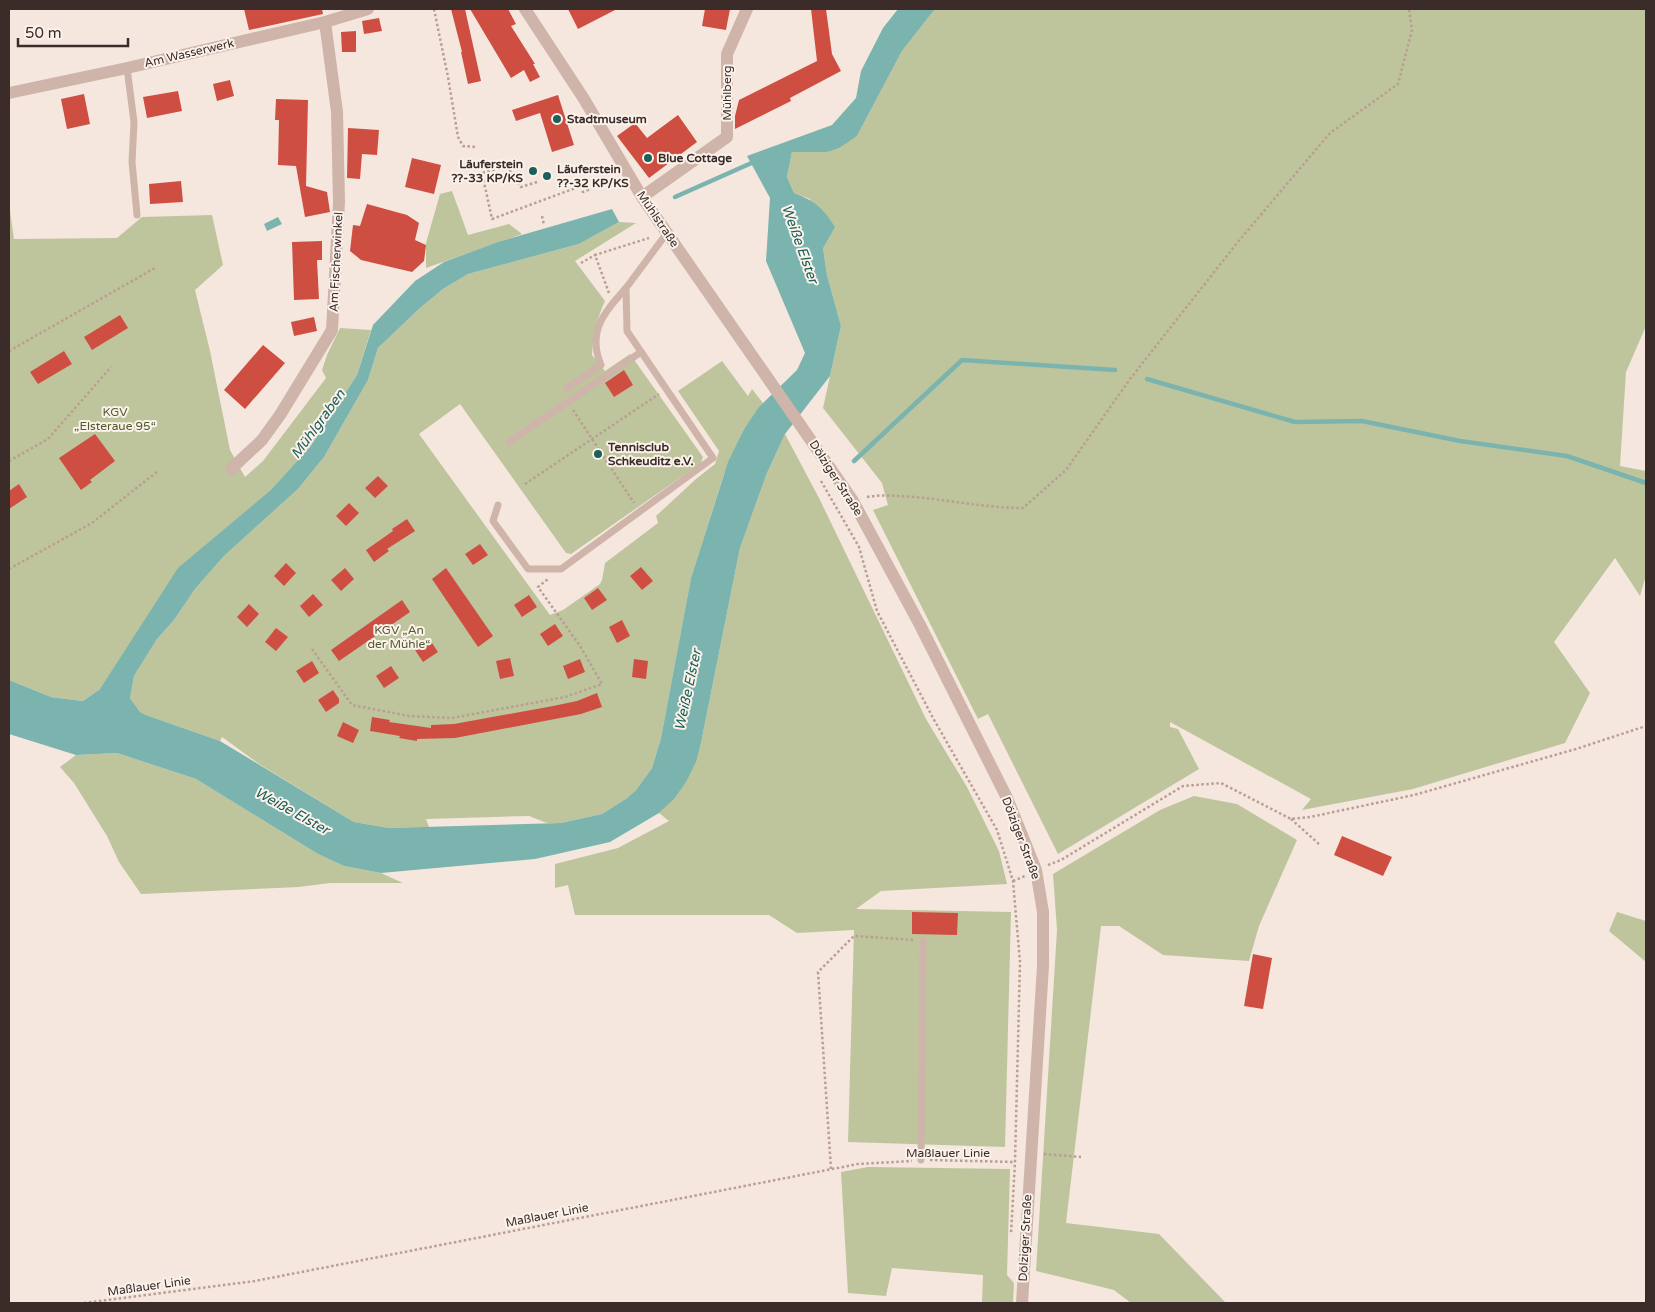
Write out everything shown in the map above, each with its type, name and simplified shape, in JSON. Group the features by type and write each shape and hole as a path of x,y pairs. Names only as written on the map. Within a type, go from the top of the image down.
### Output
{"street":[{"name":"Am Wasserwerk","path":"9,93 128,68 325,22 368,9"},
{"name":"Mühlstraße","path":"525,9 584,99 642,197 800,424"},
{"name":"Mühlberg","path":"642,197 727,137 727,54 747,9"},
{"name":"Am Fischerwinkel","path":"231,469 262,440 300,384 332,330 339,202 336,112 325,22"},
{"name":"Dölziger Straße","path":"800,424 853,500 920,625 1002,790 1036,870 1044,912 1044,966 1030,1152 1022,1303"}],"lane":[{"path":"128,68 134,122 132,162 137,215"},
{"path":"566,389 602,365 596,351 598,326 606,310 626,288 667,233"},
{"path":"498,505 493,521 528,569 561,569 713,458 627,331 626,288"},
{"path":"509,442 641,352"},
{"path":"921,1160 923,941"}],"path":[{"path":"434,9 458,137 463,146 476,147"},
{"path":"853,500 880,494 942,499 996,508 1023,508 1066,470 1130,379 1237,243 1330,133 1398,84 1412,30 1409,9"},
{"path":"536,182 521,187 507,166 482,174 492,219 581,186 583,192 588,190 586,184 589,183"},
{"path":"542,216 544,225"},
{"path":"582,263 595,255 649,238"},
{"path":"595,255 612,303"},
{"path":"9,351 155,268"},
{"path":"9,461 48,440 111,367"},
{"path":"525,484 666,389"},
{"path":"568,402 634,504"},
{"path":"9,569 92,523 158,471"},
{"name":"Maßlauer Linie","path":"84,1303 255,1280 831,1168 858,1164 921,1160 1015,1162 1020,962 1013,881 997,830 933,718 877,611 859,547 817,474"},
{"path":"312,649 352,705 409,716 452,718 565,697 602,684 580,646 538,587 561,569"},
{"path":"1291,819 1310,817 1414,795 1646,726"},
{"path":"1061,860 1183,786 1222,784 1291,819 1319,844"},
{"path":"831,1168 818,972 854,936 923,941"},
{"path":"1030,1152 1081,1157"}],"green space":[{"path":"935,9 1646,9 1646,326 1626,372 1620,466 1646,471 1646,575 1640,596 1615,558 1554,642 1590,693 1565,743 1413,789 1302,810 1311,799 1170,722 1170,727 1178,729 1199,769 1058,854 988,714 978,719 873,510 888,505 882,483 823,408 841,326 827,275 823,248 810,199 794,193 787,177 792,152 827,152 857,136 902,51"},
{"path":"452,191 468,235 509,224 522,234 426,268 426,243 440,194"},
{"name":"KGV „Elsteraue 95“","path":"9,204 14,239 117,238 142,217 212,215 223,265 195,290 210,351 230,450 245,477 263,461 326,378 322,370 340,328 371,330 357,375 310,447 100,689 83,701 51,697 9,680"},
{"name":"KGV „An der Mühle“","path":"619,222 636,223 575,261 605,301 596,327 592,355 605,371 630,354 703,457 701,463 571,554 566,553 460,404 419,434 550,615 563,610 600,584 605,563 658,523 656,516 715,464 719,451 678,391 722,361 748,396 752,389 763,403 744,429 724,474 691,578 661,738 652,768 636,790 602,814 561,823 547,823 529,816 426,819 429,827 389,828 354,822 259,764 222,737 220,741 140,712 130,698 134,676 157,639 174,620 195,589 224,556 298,489 324,457 368,380 378,348 443,289 468,274 579,244"},
{"path":"785,434 819,498 926,719 967,787 999,851 1007,884 881,891 856,909 1011,912 1005,1147 848,1142 854,930 797,933 769,915 575,915 568,885 555,888 555,864 618,848 669,821 659,813 680,790 698,754 740,548 767,473"},
{"path":"117,753 196,779 318,854 344,866 381,873 403,883 330,883 299,887 141,894 119,862 107,836 74,783 60,767 76,755"},
{"path":"1194,796 1237,804 1297,840 1259,926 1249,961 1163,955 1119,926 1101,926 1066,1223 1159,1234 1226,1303 1131,1303 1114,1290 1036,1271 1057,930 1053,874 1160,810"},
{"path":"1617,912 1646,921 1646,962 1609,931"},
{"path":"868,1167 1010,1169 1007,1275 1014,1283 1013,1303 982,1303 983,1275 892,1268 886,1296 848,1293 841,1172"}],"water":[{"name":"Weiße Elster","path":"898,9 935,9 902,51 857,136 839,148 827,152 792,152 787,177 794,193 818,206 835,227 823,248 827,275 841,326 830,376 785,434 767,473 740,548 696,762 686,782 674,799 659,813 610,842 535,859 381,873 344,866 318,854 196,779 117,753 76,755 9,734 9,680 51,697 83,701 100,689 178,568 271,490 310,447 357,375 373,325 415,281 444,262 498,242 612,209 619,222 579,244 468,274 443,289 378,348 368,380 324,457 298,489 224,556 195,589 174,620 157,639 134,676 130,698 140,712 220,741 354,822 389,828 561,823 602,814 627,798 636,790 652,768 661,738 691,578 728,462 744,429 759,407 797,370 805,353 766,261 770,198 747,156 832,125 856,98 861,71 883,28"},
{"path":"278,217 282,224 267,231 264,224"}],"building":[{"path":"244,9 322,9 323,14 249,30"},
{"path":"451,9 465,9 481,81 468,84"},
{"path":"470,9 508,9 516,24 511,26 535,64 533,64 540,77 530,82 524,70 511,78"},
{"path":"568,9 617,9 578,29"},
{"path":"705,9 730,9 726,30 702,26"},
{"path":"811,9 826,9 832,54 841,71 790,98 791,101 735,129 735,116 739,100 817,61"},
{"path":"379,18 382,31 364,34 362,21"},
{"path":"356,31 356,52 342,52 341,32"},
{"path":"230,80 234,96 217,101 213,84"},
{"path":"178,91 182,111 147,118 143,97"},
{"path":"84,94 90,124 67,129 61,99"},
{"path":"558,95 574,145 552,152 540,113 516,121 512,110"},
{"path":"276,99 308,100 306,186 327,192 330,212 305,217 296,166 278,165 279,120 275,120"},
{"path":"678,115 697,142 649,178 617,136 635,123 647,138"},
{"path":"348,128 379,130 377,155 362,154 360,179 347,178"},
{"path":"412,158 441,165 434,194 405,187"},
{"path":"181,181 183,202 150,204 149,184"},
{"path":"367,204 407,215 419,223 415,240 426,245 424,261 412,272 361,260 350,251 353,225 360,226"},
{"path":"322,241 322,260 317,260 319,299 294,300 292,242"},
{"path":"120,315 128,328 92,350 84,337"},
{"path":"314,317 317,331 294,336 291,322"},
{"path":"263,345 285,363 245,409 224,390"},
{"path":"64,351 72,364 38,384 30,372"},
{"path":"624,370 633,385 614,397 605,383"},
{"path":"95,434 115,461 90,480 92,482 81,490 59,458"},
{"path":"378,476 388,486 375,498 365,488"},
{"path":"19,484 27,497 9,509 9,491"},
{"path":"349,503 359,513 346,526 336,516"},
{"path":"407,519 415,531 387,549 389,551 374,562 366,550"},
{"path":"480,544 488,555 473,565 465,554"},
{"path":"286,563 296,573 284,586 274,576"},
{"path":"641,567 653,581 642,590 630,576"},
{"path":"345,568 354,579 341,591 331,580"},
{"path":"446,568 493,636 478,647 432,579"},
{"path":"598,588 607,600 592,610 584,598"},
{"path":"313,594 323,605 309,617 300,606"},
{"path":"529,595 537,607 522,617 514,605"},
{"path":"402,600 410,612 339,661 331,650"},
{"path":"249,604 259,614 247,627 237,617"},
{"path":"622,620 630,636 617,643 609,627"},
{"path":"555,624 563,636 548,646 540,634"},
{"path":"276,628 288,637 276,651 265,642"},
{"path":"430,640 438,652 423,662 415,650"},
{"path":"510,658 514,676 500,679 496,661"},
{"path":"580,659 585,672 568,679 563,666"},
{"path":"634,659 648,661 646,679 632,677"},
{"path":"312,661 319,673 304,683 296,671"},
{"path":"391,666 399,678 384,688 376,676"},
{"path":"333,690 339,699 339,703 326,712 318,700"},
{"path":"597,693 602,707 581,714 455,738 417,739 417,741 370,731 372,717 390,720 389,722 431,728 431,725 454,724 577,701"},
{"path":"343,722 359,730 353,743 337,736"},
{"path":"1342,836 1392,857 1383,876 1334,855"},
{"path":"912,912 958,913 957,935 912,934"},
{"path":"1253,954 1272,958 1263,1009 1244,1006"}],"waterway":[{"name":"Mühlgraben","path":"675,197 756,161"},
{"path":"854,461 962,360 1115,370"},
{"path":"1147,379 1295,422 1362,421 1460,441 1567,456 1646,483"}],"place":[{"name":"Stadtmuseum","path":"557,119"},
{"name":"Blue Cottage","path":"648,158"},
{"name":"Läuferstein ??-33 KP/KS","path":"533,171"},
{"name":"Läuferstein ??-32 KP/KS","path":"547,176"},
{"name":"Tennisclub Schkeuditz e.V.","path":"598,454"}]}
